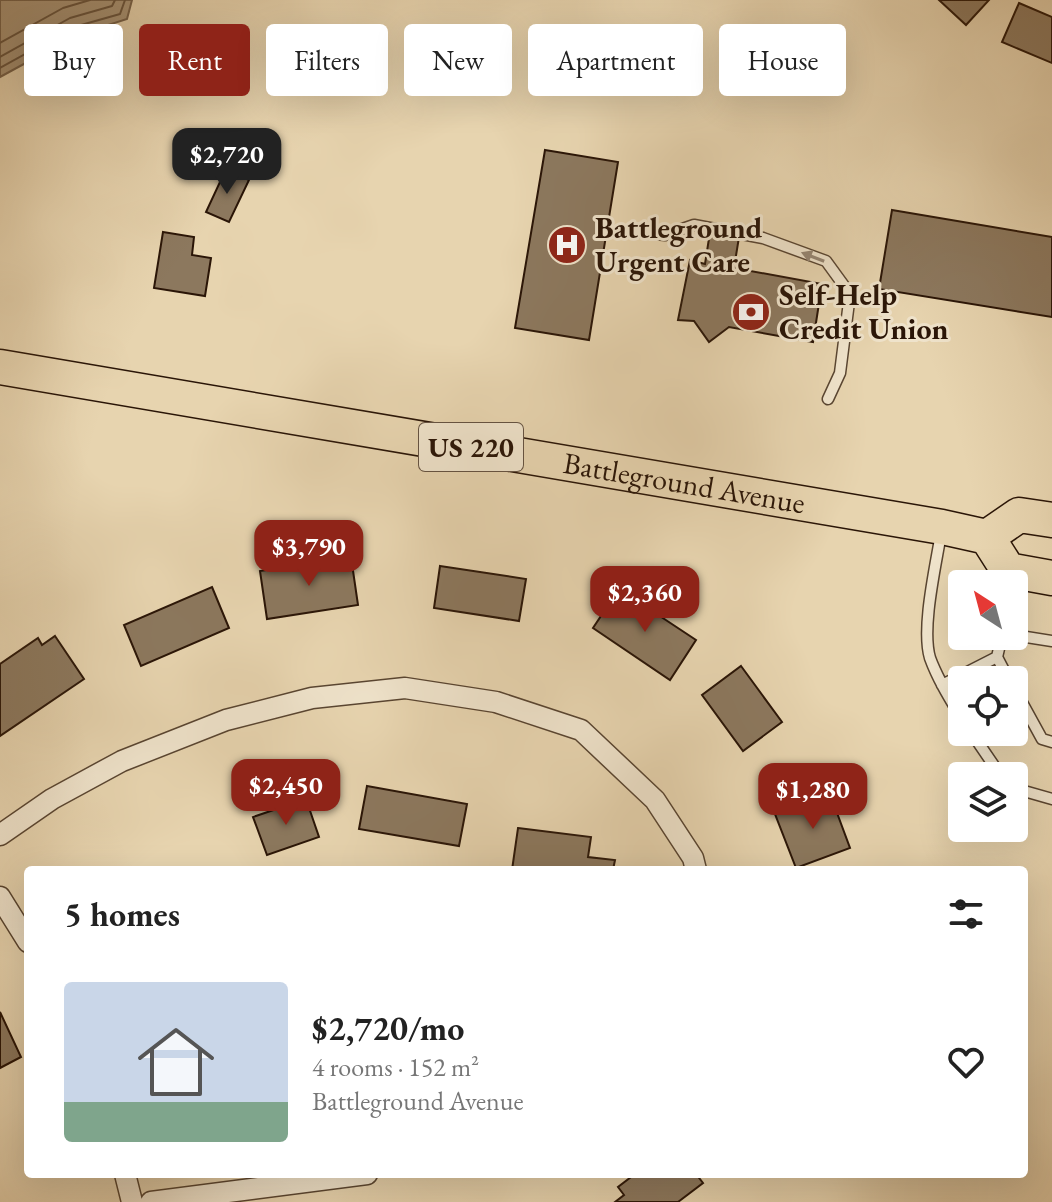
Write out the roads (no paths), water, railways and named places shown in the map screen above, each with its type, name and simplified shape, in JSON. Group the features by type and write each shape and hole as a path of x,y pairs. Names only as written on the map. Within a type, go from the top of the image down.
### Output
{"main road":[{"name":"Battleground Avenue","path":"0,367 987,537"},
{"path":"1052,520 1019,515 987,537 1008,570 1052,578"}],"street":[{"path":"0,835 52,799 122,761 226,720 312,698 405,688 496,702 581,730 655,800 693,858 695,866"},
{"path":"0,897 24,936"},
{"path":"126,1178 132,1202"},
{"path":"151,1202 336,1178"}],"lane":[{"path":"636,232 665,235 694,225 763,238 826,261 850,294 840,373 828,399"},
{"path":"942,527 928,635 929,655 948,695"},
{"path":"1028,637 1052,641"},
{"path":"999,650 997,657 1002,666"},
{"path":"942,685 997,657"},
{"path":"1028,714 1042,739 1052,742"},
{"path":"1028,792 1052,799"}],"water":[{"path":"0,0 132,0 127,19 111,24 24,24 24,64 0,77"}],"place":[{"name":"Battleground Urgent Care","path":"567,245"},
{"name":"Self-Help Credit Union","path":"751,312"}]}
